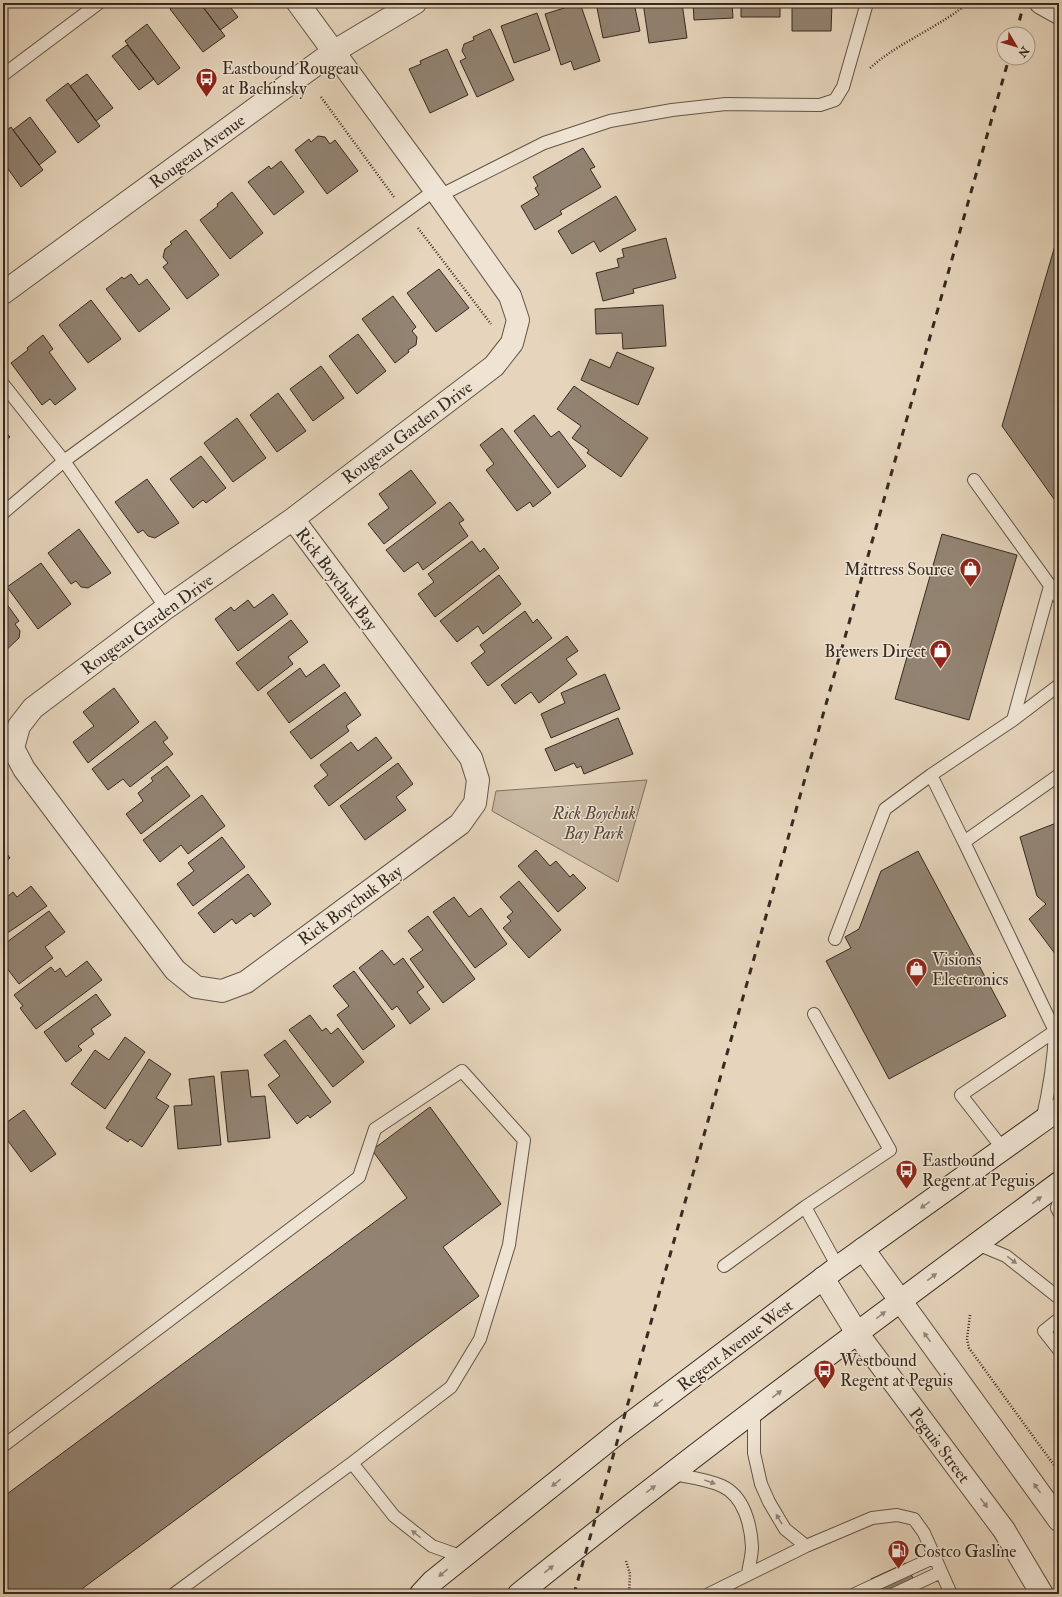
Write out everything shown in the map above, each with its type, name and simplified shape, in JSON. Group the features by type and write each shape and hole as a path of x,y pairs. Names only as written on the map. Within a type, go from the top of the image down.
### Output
{"street":[{"name":"Rougeau Garden Drive","path":"19,726 33,708 166,608 293,518 494,366 512,343 518,320 510,296 437,193 298,3"},
{"name":"Rougeau Avenue","path":"3,293 333,52 415,3"},
{"path":"1041,3 1059,13"},
{"name":"Rick Boychuk Bay","path":"19,726 13,748 24,769 175,970 196,988 222,991 246,982 460,824 475,803 478,780 471,758 293,518"},
{"name":"Regent Avenue West","path":"421,1594 433,1581 619,1432 831,1272 1051,1115"},
{"path":"519,1594 754,1411 1059,1183"},
{"path":"863,1249 1059,1520"},
{"name":"Peguis Street","path":"831,1272 857,1333 1004,1530 1042,1594"}],"lane":[{"path":"3,75 100,3"},
{"path":"3,513 64,461 437,193 544,143 610,121 672,110 726,104 820,105 834,100 844,87 867,3"},
{"path":"3,384 64,461 166,608"},
{"path":"974,480 1059,598"},
{"path":"1013,720 1050,586"},
{"path":"835,939 885,809 931,775 1013,720 1059,685"},
{"path":"931,775 1057,1033 1051,1085 1051,1115"},
{"path":"964,842 1059,775"},
{"path":"724,1266 890,1150 814,1014"},
{"path":"1003,1149 961,1095 1057,1033"},
{"path":"3,1446 359,1177 375,1129 462,1072 524,1140 509,1245 480,1339 451,1387 352,1464 174,1594"},
{"path":"1059,1201 1057,1208 1059,1212"},
{"path":"805,1208 831,1272"},
{"path":"977,1244 1006,1256 1059,1298"},
{"path":"1059,1319 1044,1330 1059,1350"},
{"path":"754,1411 754,1453 761,1484 769,1502 785,1529 806,1546"},
{"path":"352,1464 394,1516 432,1546 463,1557"},
{"path":"672,1474 701,1479 724,1487 740,1502 749,1524 752,1548 748,1574"},
{"path":"709,1594 806,1546 872,1518 897,1515 914,1518 924,1533 949,1593"},
{"path":"855,1594 934,1557"},
{"path":"894,1594 941,1572"}],"path":[{"path":"869,69 954,14 968,3"},
{"path":"970,1315 967,1339 969,1348 1059,1472"},
{"path":"626,1561 630,1574 629,1594"}],"green space":[{"name":"Rick Boychuk Bay Park","path":"647,780 618,882 492,811 496,791"}],"building":[{"path":"178,3 200,3 225,36 203,52 170,9"},
{"path":"200,3 227,3 238,17 220,30"},
{"path":"580,3 600,61 574,70 571,61 561,65 545,14"},
{"path":"596,3 634,3 640,31 603,38"},
{"path":"643,3 682,3 687,38 649,43"},
{"path":"693,3 732,3 733,18 694,20"},
{"path":"741,3 780,3 780,17 741,17"},
{"path":"792,3 832,3 831,31 792,31"},
{"path":"537,13 550,50 514,63 501,26"},
{"path":"147,24 180,68 158,85 125,41"},
{"path":"490,29 514,80 477,97 460,61 466,58 462,51 464,44 474,40 473,37"},
{"path":"127,45 154,79 139,90 112,56"},
{"path":"447,49 468,95 430,113 409,69 421,64 420,61"},
{"path":"87,74 113,108 96,121 70,86"},
{"path":"68,83 100,126 78,143 46,100"},
{"path":"30,117 56,152 39,165 13,130"},
{"path":"11,127 43,170 21,187 3,162 3,133"},
{"path":"318,136 325,137 330,144 335,140 358,171 327,194 295,150 309,139 311,142"},
{"path":"583,148 595,167 590,169 601,187 560,211 562,214 535,230 521,206 539,195 535,188 538,186 533,177"},
{"path":"281,161 304,192 274,215 248,182 269,166 271,169"},
{"path":"232,192 263,233 230,259 200,220 218,206 217,204"},
{"path":"616,196 636,230 600,252 594,241 572,254 558,231"},
{"path":"186,230 219,275 187,299 163,267 168,263 163,257 165,249 172,244 170,242"},
{"path":"1059,232 1059,506 1002,426"},
{"path":"666,238 676,278 633,289 634,293 603,301 596,273 619,267 617,259 624,257 622,249"},
{"path":"439,269 469,308 436,332 407,293"},
{"path":"131,274 139,285 147,279 170,309 139,332 106,289 122,277 124,279"},
{"path":"393,296 416,327 412,331 417,337 416,345 408,350 409,352 395,363 362,319"},
{"path":"91,300 121,339 88,363 59,325"},
{"path":"663,305 666,346 623,349 622,333 596,334 595,309"},
{"path":"358,334 386,371 357,394 329,356"},
{"path":"43,335 53,349 49,352 76,389 55,405 50,399 42,405 11,363 28,350 27,348"},
{"path":"617,352 654,368 638,405 581,380 590,359 610,368"},
{"path":"321,366 344,398 313,421 290,389"},
{"path":"574,386 648,438 621,477 587,453 589,450 572,438 581,426 557,409"},
{"path":"278,393 306,431 277,452 250,415"},
{"path":"534,415 551,437 559,431 586,466 558,488 514,431"},
{"path":"237,418 266,458 233,482 204,443"},
{"path":"502,428 551,493 533,507 530,502 517,511 486,470 494,464 480,445"},
{"path":"3,429 10,437 3,442"},
{"path":"201,456 226,488 206,503 203,500 193,508 170,479"},
{"path":"411,470 436,503 384,544 368,524 389,508 379,494"},
{"path":"147,479 179,523 155,538 148,536 143,530 138,533 115,502"},
{"path":"450,502 464,520 459,523 468,536 423,570 418,562 404,572 386,550"},
{"path":"79,529 111,573 88,588 81,587 76,581 71,584 48,553"},
{"path":"942,534 1017,555 969,720 895,699"},
{"path":"472,541 480,552 484,548 499,568 435,617 418,594 434,582 428,574"},
{"path":"41,563 71,604 38,629 7,587"},
{"path":"499,575 521,604 483,634 478,626 457,642 440,621"},
{"path":"273,594 288,614 238,651 215,619 231,607 234,611 248,600 254,608"},
{"path":"3,599 19,621 15,624 20,631 19,638 3,653"},
{"path":"525,611 533,623 537,619 552,638 488,686 471,663 485,652 480,645"},
{"path":"291,620 308,642 288,657 293,664 258,691 236,663"},
{"path":"567,636 578,651 566,659 577,674 539,703 531,692 515,704 501,685"},
{"path":"324,664 340,686 289,723 267,693 300,668 306,677"},
{"path":"605,674 620,709 551,738 541,714 565,703 561,693"},
{"path":"114,688 139,722 88,763 73,742 94,726 83,712"},
{"path":"345,692 361,715 346,726 349,731 311,759 290,732"},
{"path":"618,718 633,754 584,774 581,766 577,768 574,763 555,771 545,749"},
{"path":"155,721 168,738 163,742 173,754 130,787 123,779 108,790 92,769"},
{"path":"376,737 392,758 329,806 314,786 328,775 320,765 351,742 358,751"},
{"path":"398,763 413,784 396,797 406,810 365,840 340,806"},
{"path":"167,766 190,796 141,834 126,814 143,801 138,793 153,781 151,778"},
{"path":"202,795 225,826 188,854 181,845 160,862 143,840"},
{"path":"1059,822 1059,959 1029,919 1046,904 1037,896 1020,837"},
{"path":"222,837 245,867 193,906 177,884 194,871 188,863"},
{"path":"3,848 10,858 3,863"},
{"path":"536,850 550,866 556,861 570,877 573,874 586,888 558,912 518,866"},
{"name":"Visions Electronics","path":"918,851 1006,1016 889,1079 826,961 851,948 845,937 859,929 881,871"},
{"path":"248,874 271,904 254,917 251,913 236,924 232,919 214,933 198,913"},
{"path":"519,881 561,930 529,958 503,928 511,921 507,917 513,912 500,897"},
{"path":"31,886 47,906 3,936 3,892 7,897 13,892 17,897"},
{"path":"454,897 469,917 481,908 507,944 475,968 433,912"},
{"path":"49,911 65,932 45,947 53,958 19,984 3,963 3,945"},
{"path":"428,916 475,979 443,1003 410,959 423,950 408,931"},
{"path":"382,950 394,965 403,958 424,987 417,992 430,1009 410,1024 397,1006 392,1010 359,968"},
{"path":"87,961 102,980 36,1029 20,1008 23,1006 14,995 51,967 55,972 60,968 66,977"},
{"path":"354,971 395,1026 363,1050 337,1015 349,1006 333,986"},
{"path":"96,994 111,1015 91,1029 94,1034 78,1046 82,1050 66,1062 44,1032"},
{"path":"310,1015 322,1031 326,1028 331,1034 338,1028 364,1062 333,1087 289,1030"},
{"path":"125,1037 145,1052 105,1109 71,1084 95,1050 109,1060"},
{"path":"285,1040 331,1102 310,1118 308,1115 297,1124 268,1085 280,1076 264,1055"},
{"path":"149,1059 171,1074 156,1098 169,1106 142,1147 130,1139 128,1142 106,1128"},
{"path":"248,1070 251,1097 265,1096 270,1138 228,1142 221,1072"},
{"path":"214,1076 221,1145 178,1149 174,1106 192,1105 189,1079"},
{"path":"430,1107 501,1204 443,1247 479,1296 75,1594 3,1594 3,1497 407,1198 372,1150"},
{"path":"24,1110 56,1154 31,1172 3,1134 3,1125"},
{"name":"Costco Gasline","path":"906,1563 920,1594 877,1594 871,1579"}],"railway":[{"path":"1018,26 1024,3"},
{"path":"574,1594 1007,66"}],"place":[{"name":"Eastbound Rougeau at Bachinsky","path":"207,98"},
{"name":"Mattress Source","path":"970,588"},
{"name":"Brewers Direct","path":"941,670"},
{"name":"Visions Electronics","path":"916,988"},
{"name":"Eastbound Regent at Peguis","path":"906,1190"},
{"name":"Westbound Regent at Peguis","path":"824,1390"},
{"name":"Costco Gasline","path":"899,1570"}]}
